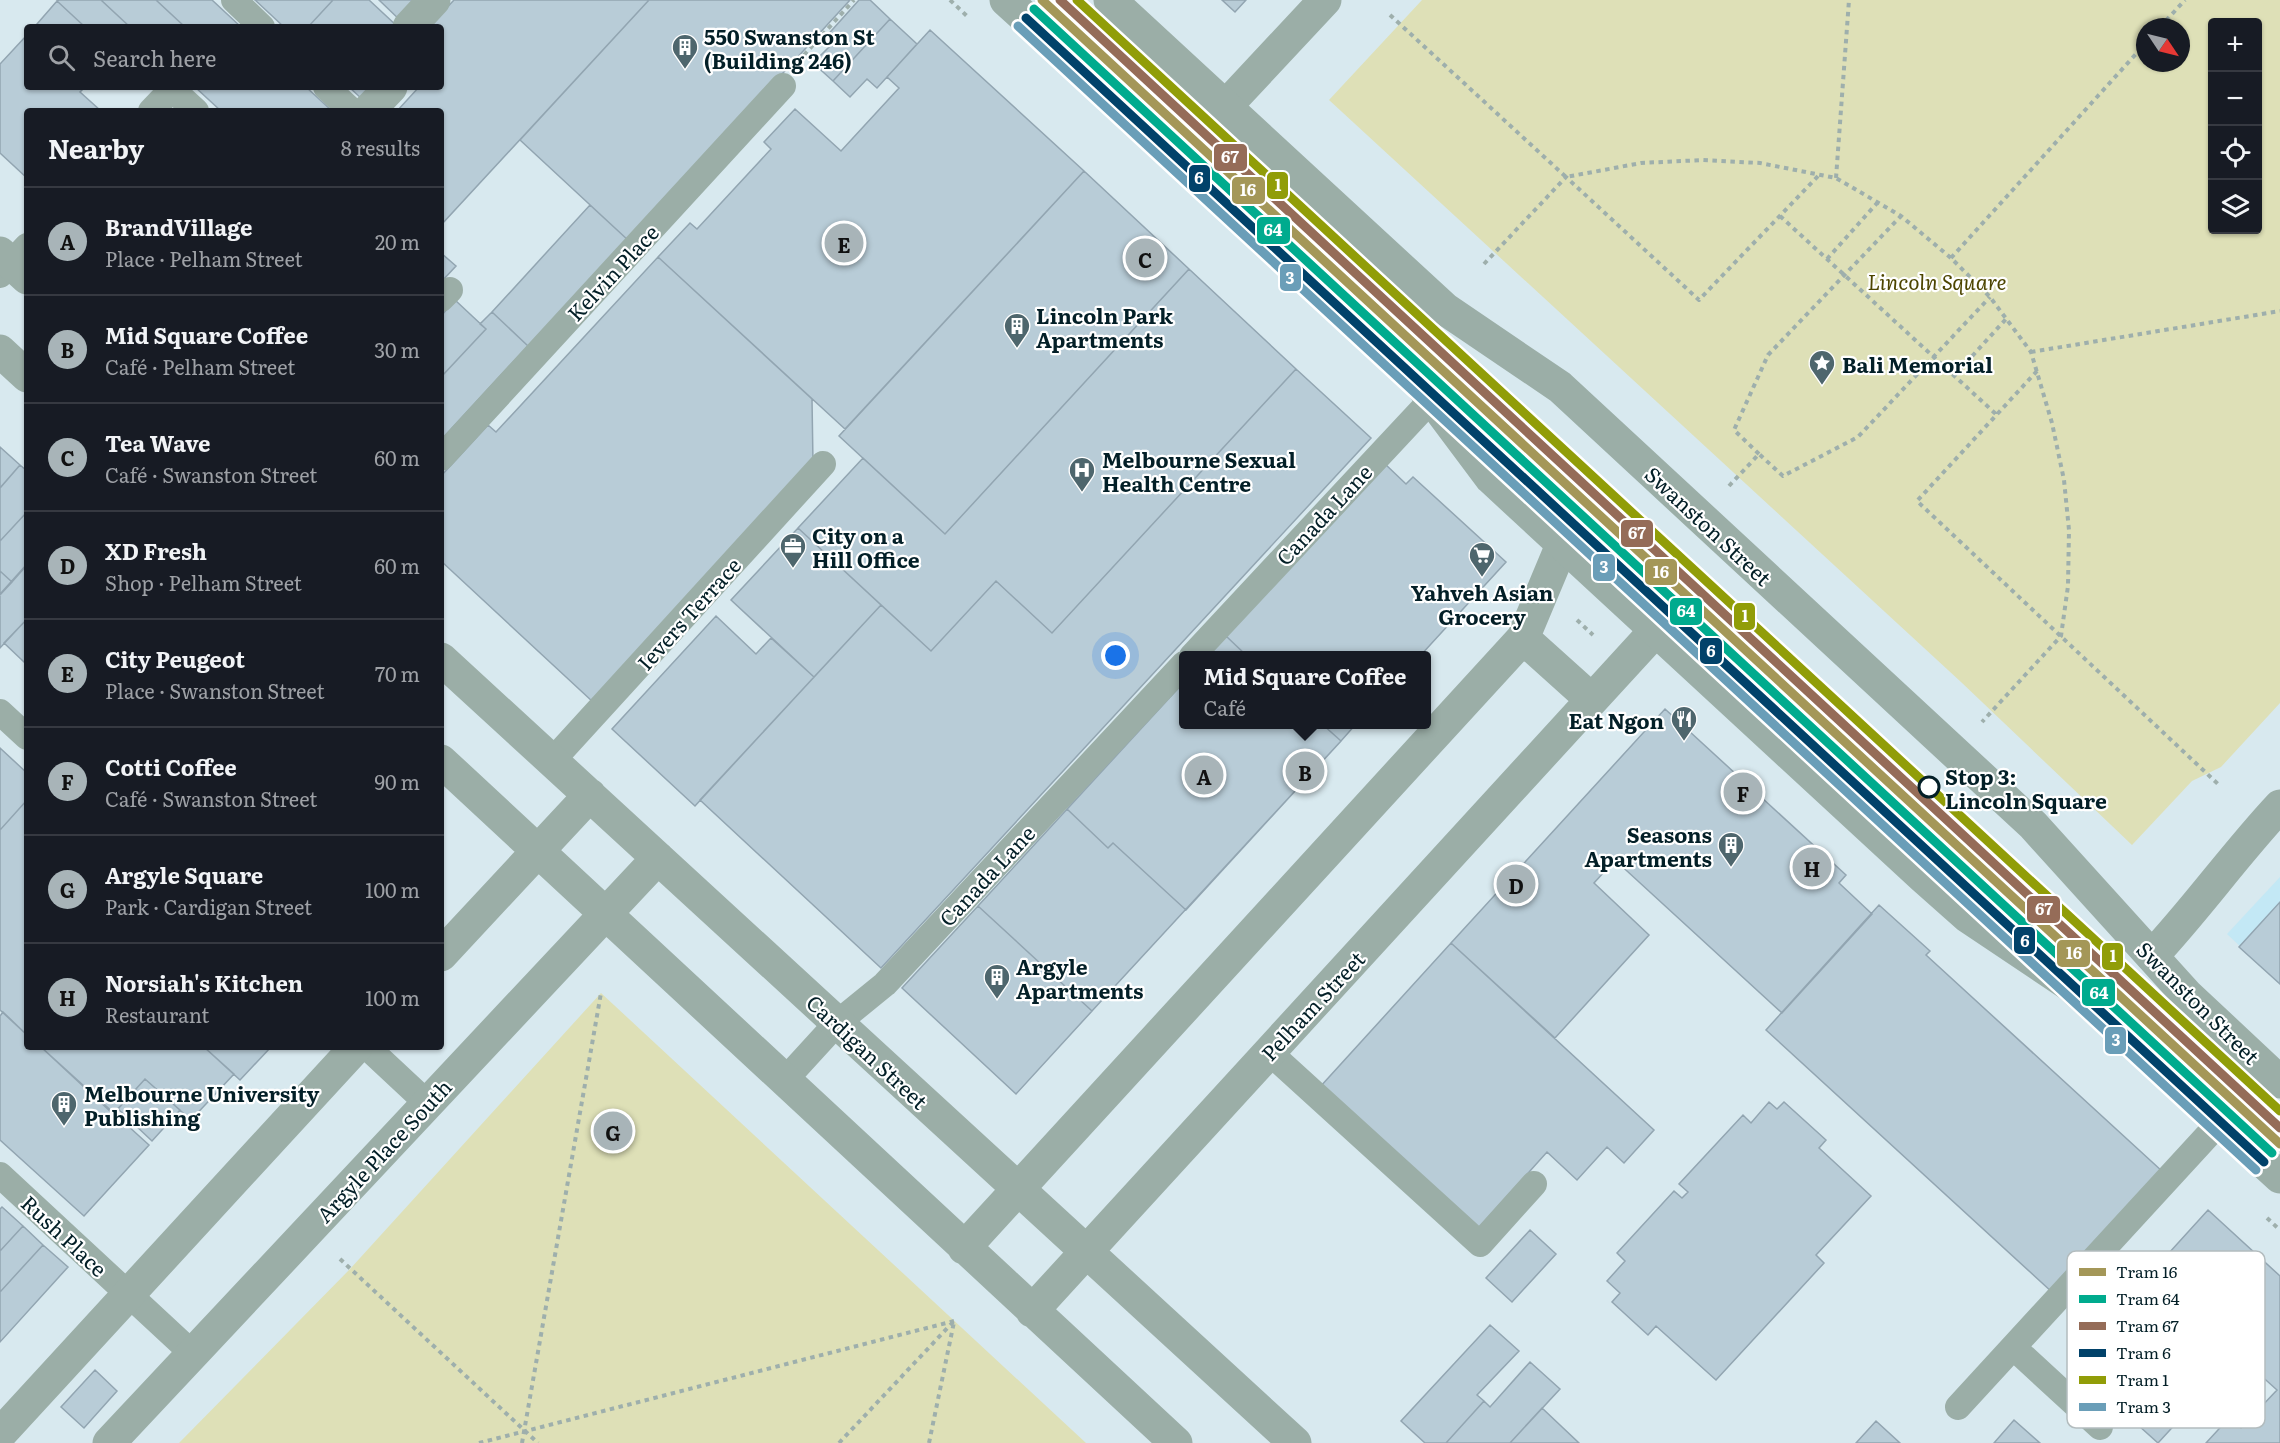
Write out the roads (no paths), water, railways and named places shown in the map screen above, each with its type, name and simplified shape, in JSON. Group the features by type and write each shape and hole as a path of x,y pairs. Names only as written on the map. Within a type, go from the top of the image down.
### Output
{"street":[{"path":"412,24 434,0"},
{"path":"1006,0 1411,371 1491,478 1562,545 1932,885 1967,915 2070,985 2280,1177"},
{"name":"Swanston Street","path":"1110,0 1445,309 1560,387 2033,825 2187,995 2280,1082"},
{"path":"1226,106 1325,0"},
{"path":"372,108 388,90"},
{"path":"0,351 24,373"},
{"path":"964,1248 1523,638 1562,545"},
{"name":"Pelham Street","path":"1032,1311 1656,630"},
{"path":"1523,638 1592,700"},
{"name":"Cardigan Street","path":"444,661 1295,1443"},
{"path":"444,764 1176,1443"},
{"path":"444,952 590,795"},
{"path":"2152,956 2180,926 2244,844 2280,806"},
{"name":"Argyle Place South","path":"109,1443 658,858"},
{"path":"0,1434 353,1050"}],"lane":[{"path":"234,0 259,24"},
{"name":"Kelvin Place","path":"444,455 783,86"},
{"path":"154,108 171,90"},
{"path":"173,90 193,108"},
{"path":"330,90 349,108"},
{"name":"Canada Lane","path":"1197,651 1431,400"},
{"name":"Ievers Terrace","path":"552,760 823,464"},
{"name":"Canada Lane","path":"784,1081 837,1023 885,984 1179,669"},
{"path":"0,712 24,734"},
{"path":"370,1050 427,1103"},
{"path":"1269,1052 1480,1244 1534,1184"},
{"path":"2101,1251 2220,1122"},
{"name":"Rush Place","path":"0,1175 193,1354"},
{"path":"1958,1407 2067,1288"},
{"path":"2013,1347 2067,1397"}],"tram line":[{"name":"16","path":"1042,0 2280,1144"},
{"name":"67","path":"1060,0 2280,1128"},
{"name":"1","path":"1077,0 2280,1111"},
{"name":"64","path":"1034,9 2272,1153"},
{"name":"6","path":"1026,18 2264,1162"},
{"name":"3","path":"1018,26 2256,1170"}],"place":[{"name":"550 Swanston St (Building 246)","path":"685,70"},
{"name":"City Peugeot","path":"844,243"},
{"name":"Tea Wave","path":"1145,258"},
{"name":"Lincoln Park Apartments","path":"1017,349"},
{"name":"Bali Memorial","path":"1822,386"},
{"name":"Melbourne Sexual Health Centre","path":"1082,493"},
{"name":"City on a Hill Office","path":"793,569"},
{"name":"Yahveh Asian Grocery","path":"1482,578"},
{"name":"Eat Ngon","path":"1684,742"},
{"name":"Mid Square Coffee","path":"1305,771"},
{"name":"BrandVillage","path":"1204,775"},
{"name":"Stop 3: Lincoln Square","path":"1929,787"},
{"name":"Cotti Coffee","path":"1743,792"},
{"name":"Norsiah's Kitchen","path":"1812,867"},
{"name":"Seasons Apartments","path":"1731,868"},
{"name":"XD Fresh","path":"1516,884"},
{"name":"Argyle Apartments","path":"997,1000"},
{"name":"Melbourne University Publishing","path":"64,1127"},
{"name":"Argyle Square","path":"613,1131"}],"park label":[{"name":"Lincoln Square","path":"1937,280"}]}
